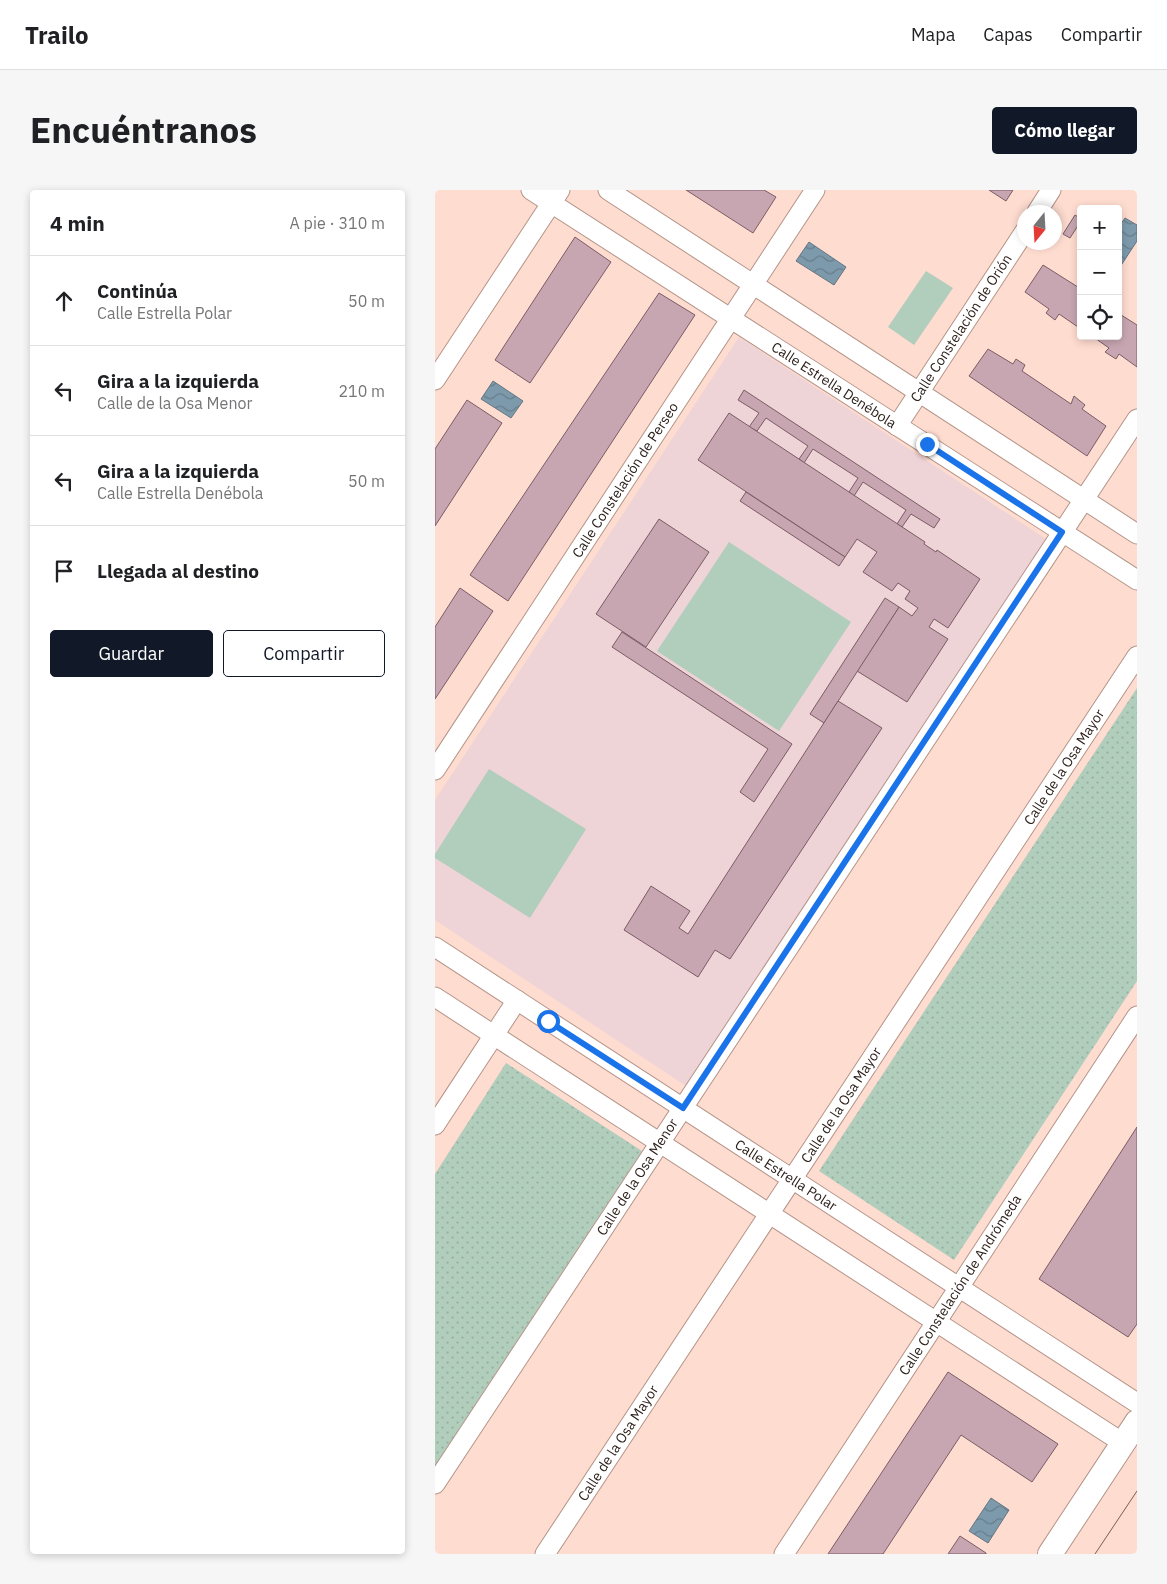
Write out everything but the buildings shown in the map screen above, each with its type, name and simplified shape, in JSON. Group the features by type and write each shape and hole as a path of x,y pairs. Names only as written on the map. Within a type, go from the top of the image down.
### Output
{"street":[{"name":"Calle Estrella Denébola","path":"531,190 556,196 731,318 1137,580"},
{"path":"608,190 1137,534"},
{"name":"Calle Constelación de Perseo","path":"435,770 815,190"},
{"path":"1041,205 1051,190"},
{"path":"435,380 556,196"},
{"name":"Calle Constelación de Orión","path":"897,426 1017,243"},
{"name":"Calle de la Osa Menor","path":"435,1484 1137,419"},
{"name":"Calle de la Osa Mayor","path":"545,1554 1137,656"},
{"name":"Calle Estrella Polar","path":"435,947 1137,1403"},
{"path":"435,998 936,1322 1132,1432 1050,1554"},
{"path":"435,1125 517,1000"},
{"name":"Calle Constelación de Andrómeda","path":"784,1554 1137,1016"}],"shaded area":[{"path":"739,337 1046,539 686,1086 435,920 435,800"}],"green space":[{"path":"926,271 953,288 914,345 888,327"},
{"path":"729,542 851,622 779,731 657,651"},
{"path":"1137,688 1137,981 954,1260 819,1171"},
{"path":"489,769 586,829 530,918 435,858 435,854"},
{"path":"506,1063 642,1151 435,1466 435,1174"}],"water":[{"path":"1125,218 1137,225 1137,241 1122,264 1122,250 1122,222"},
{"path":"809,242 846,267 834,285 796,261"},
{"path":"493,381 523,401 511,418 481,399"},
{"path":"991,1498 1009,1510 988,1543 969,1531"}],"tram line":[{"path":"1095,1554 1137,1491"}],"route":[{"path":"548,1021 683,1108 1062,532 927,444"}]}
